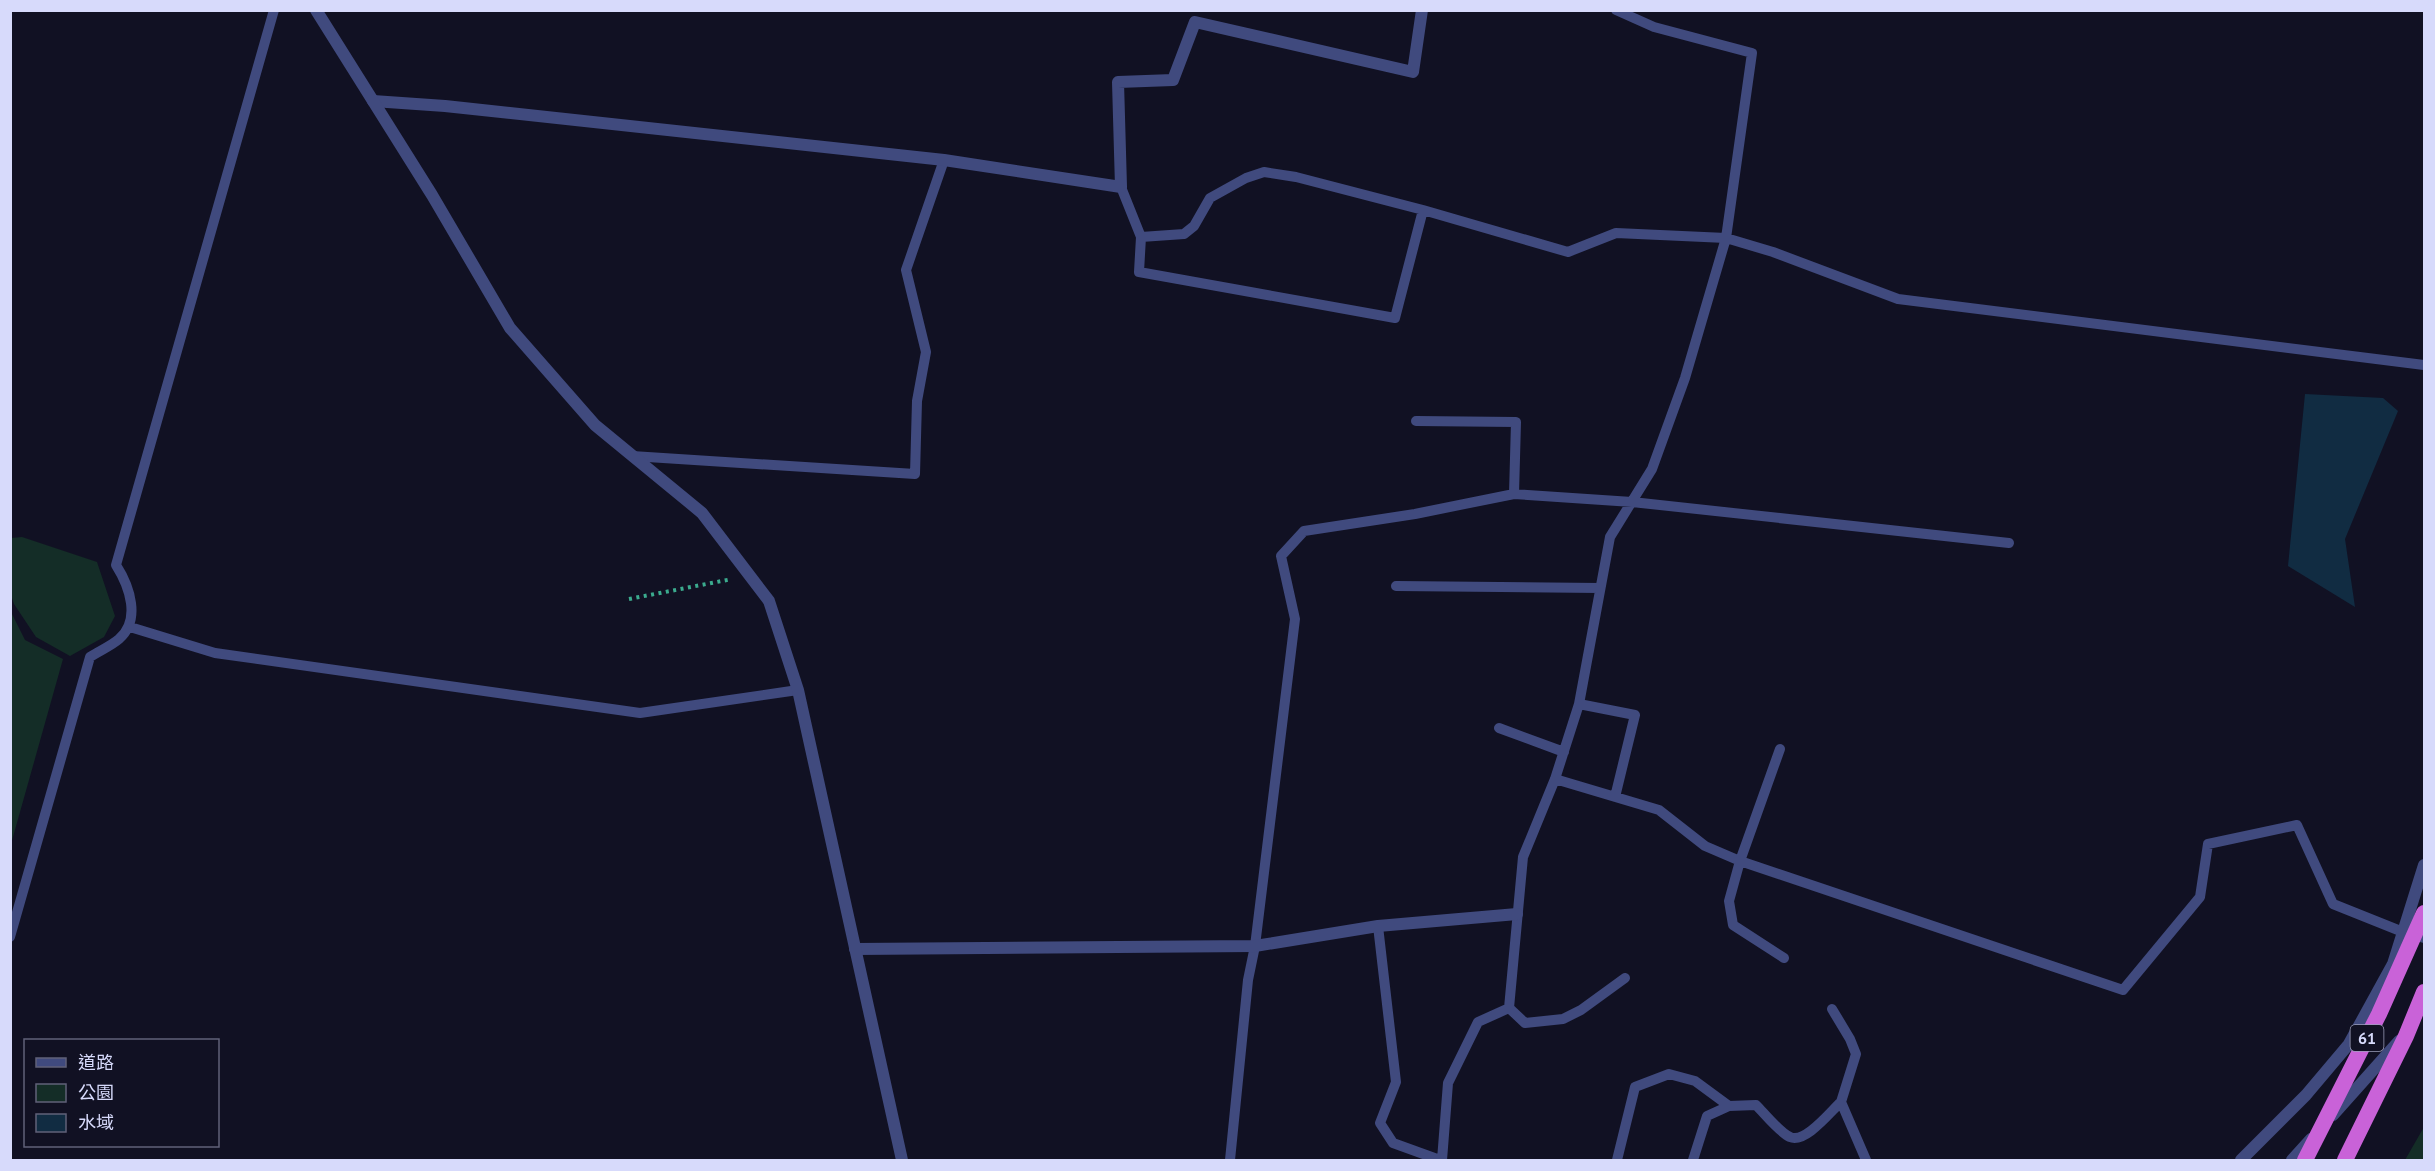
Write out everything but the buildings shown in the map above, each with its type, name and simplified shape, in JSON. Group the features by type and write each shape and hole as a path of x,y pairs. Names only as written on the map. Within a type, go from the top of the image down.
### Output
{"highway":[{"name":"61","path":"2305,1161 2379,1014 2424,913"},
{"name":"61","path":"2345,1161 2406,1036 2424,992"}],"street":[{"path":"316,10 432,195 510,328 595,425 702,513 769,601 798,690 902,1161"},
{"path":"373,101 457,107 944,160 1121,187 1118,82 1173,80 1196,22 1413,72 1422,10"},
{"path":"2241,1161 2306,1095 2349,1044 2393,964 2424,865"},
{"path":"855,950 1255,946 1378,926 1517,914"},
{"path":"2292,1161 2424,1013"}],"lane":[{"path":"10,937 90,657 118,640 130,627 132,608 123,576 116,565 274,10"},
{"path":"1509,1008 1523,857 1555,779 1579,704 1610,537 1652,469 1685,378 1726,238 1752,53 1654,27 1616,10"},
{"path":"632,456 915,474 917,401 926,352 906,270 944,160"},
{"path":"1141,237 1184,234 1194,226 1210,198 1246,178 1264,172 1296,177 1423,210 1568,252 1616,232 1726,238 1773,252 1898,299 2424,365"},
{"path":"1121,187 1141,237 1139,272 1395,318 1423,210"},
{"path":"1416,421 1516,422 1514,494"},
{"path":"1230,1161 1248,980 1255,946 1294,619 1281,556 1304,531 1415,514 1514,494 1632,502 2009,543"},
{"path":"1396,586 1600,588"},
{"path":"130,627 215,653 640,713 798,690"},
{"path":"1579,704 1635,715 1615,797"},
{"path":"1499,728 1564,752"},
{"path":"1780,749 1740,861 1729,901 1733,925 1784,958"},
{"path":"1555,779 1659,810 1705,846 1740,861 2123,990 2200,897 2208,844 2296,825 2333,904 2424,938"},
{"path":"1378,926 1396,1082 1380,1123 1393,1143 1441,1161 1448,1083 1478,1022 1509,1008"},
{"path":"1509,1008 1525,1023 1563,1019 1581,1010 1625,978"},
{"path":"1693,1161 1707,1116 1729,1106 1756,1105 1789,1137 1798,1139 1809,1133 1841,1101 1856,1054 1832,1009"},
{"path":"1617,1161 1635,1088 1669,1074 1695,1081 1729,1106"},
{"path":"1841,1101 1866,1161"}],"path":[{"path":"629,599 713,581 750,576"}],"green space":[{"path":"22,537 97,562 115,616 104,637 70,656 36,637 14,604 11,595 11,538"},
{"path":"11,612 25,640 63,659 11,844"},
{"path":"2424,1127 2424,1160 2405,1160"}],"water":[{"path":"2305,394 2383,398 2398,411 2345,539 2355,607 2288,566"}]}
